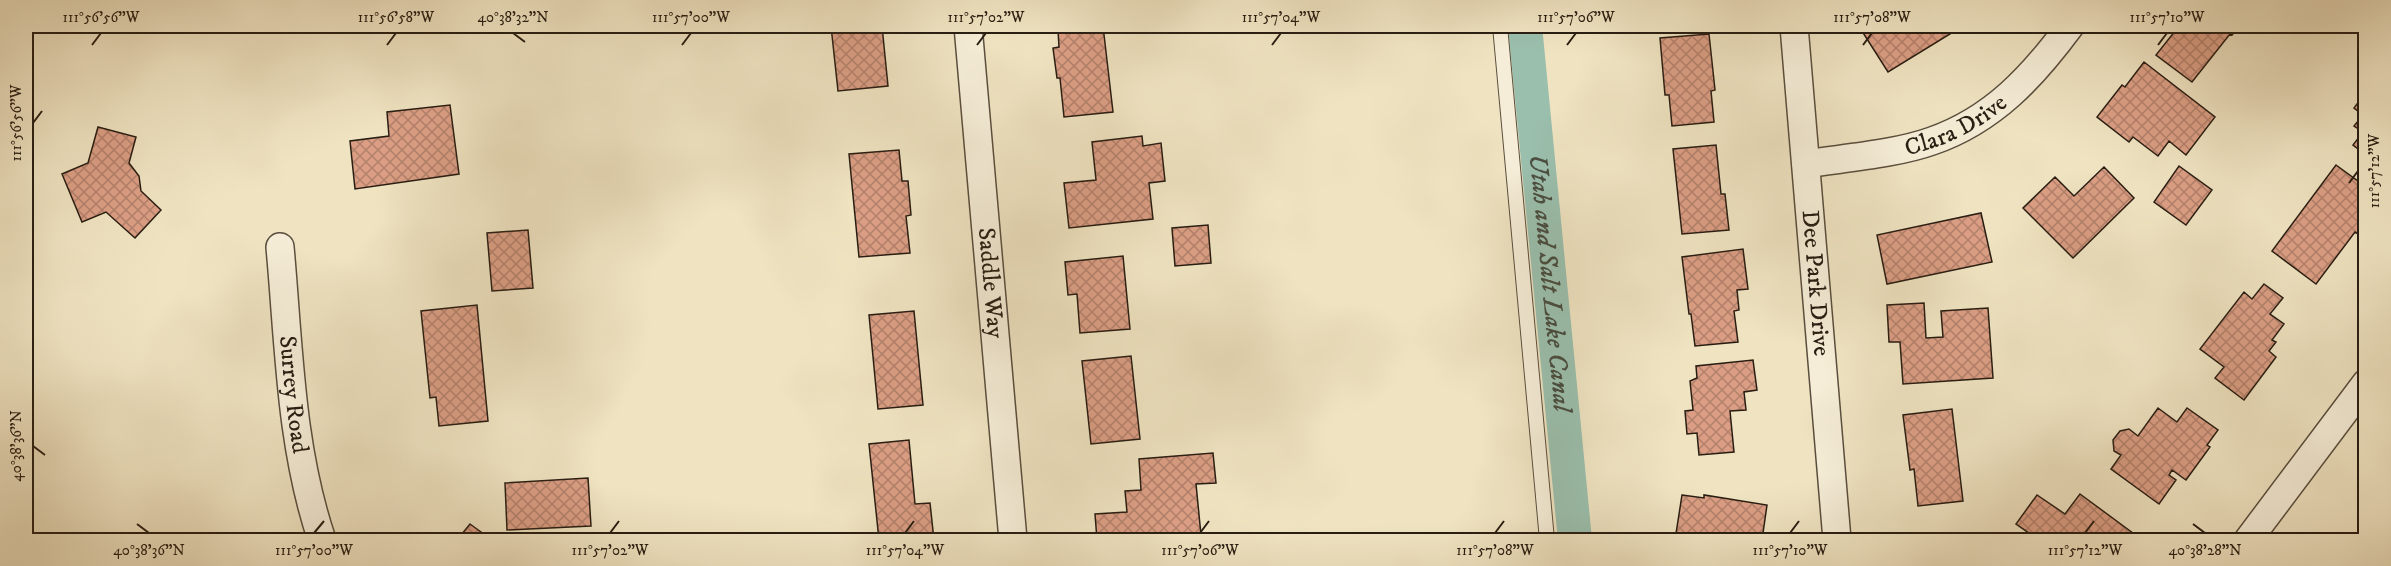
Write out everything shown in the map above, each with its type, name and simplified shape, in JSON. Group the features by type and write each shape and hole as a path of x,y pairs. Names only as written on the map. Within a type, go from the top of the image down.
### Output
{"street":[{"name":"Saddle Way","path":"968,26 1013,540"},
{"name":"Dee Park Drive","path":"1794,26 1837,540"},
{"name":"Clara Drive","path":"1806,164 1868,155 1930,142 1957,131 1990,112 2023,84 2070,26"},
{"name":"Surrey Road","path":"280,247 297,443 309,503 322,540"},
{"path":"2248,540 2366,383"}],"lane":[{"path":"1500,26 1547,540"}],"building":[{"path":"622,26 672,26 622,30"},
{"path":"831,26 882,26 888,86 838,91"},
{"path":"1103,26 1113,112 1064,117 1060,78 1057,78 1053,48 1059,47 1058,30"},
{"path":"1864,26 1963,26 1888,72 1860,28"},
{"path":"2179,26 2239,26 2192,82 2156,55"},
{"path":"1709,34 1715,90 1711,91 1714,122 1672,126 1669,95 1665,95 1660,38"},
{"path":"2144,62 2215,117 2186,155 2169,141 2158,156 2133,137 2129,142 2097,117"},
{"path":"2365,93 2366,155 2353,145 2363,132 2354,126 2363,115 2354,108"},
{"path":"450,105 459,174 355,189 350,141 389,136 387,112"},
{"path":"98,127 136,137 129,163 139,176 141,191 161,210 135,238 106,212 82,222 62,174 88,163"},
{"path":"1142,136 1143,146 1161,143 1165,181 1149,183 1153,219 1069,228 1064,183 1096,180 1092,142"},
{"path":"1716,145 1721,194 1725,194 1729,230 1682,234 1673,149"},
{"path":"899,150 902,181 908,181 911,215 906,216 910,253 859,257 849,154"},
{"path":"2336,165 2366,187 2366,239 2355,232 2316,284 2272,251"},
{"path":"2179,166 2212,190 2186,225 2154,202"},
{"path":"2104,167 2134,198 2073,258 2023,208 2055,177 2074,196"},
{"path":"1981,213 1992,262 1887,284 1877,235"},
{"path":"1208,225 1211,263 1175,266 1172,228"},
{"path":"528,230 533,288 492,291 487,233"},
{"path":"1743,249 1748,289 1737,290 1739,310 1734,311 1738,342 1695,346 1682,257"},
{"path":"1123,256 1130,329 1080,333 1077,294 1068,295 1065,262"},
{"path":"2264,284 2283,298 2270,314 2284,324 2272,340 2276,342 2269,351 2276,357 2244,400 2215,378 2224,367 2200,349 2244,292 2252,299"},
{"path":"1924,303 1926,338 1943,337 1941,311 1988,308 1993,378 1903,384 1900,342 1889,342 1887,305"},
{"path":"477,305 488,421 439,426 436,397 430,398 421,311"},
{"path":"914,311 923,405 878,409 869,315"},
{"path":"1131,356 1140,439 1091,444 1082,361"},
{"path":"1753,360 1757,390 1744,392 1746,410 1730,411 1734,452 1699,455 1697,433 1687,434 1685,411 1693,410 1690,381 1697,378 1696,366"},
{"path":"2158,408 2177,422 2187,408 2218,430 2207,445 2210,447 2186,480 2172,470 2169,475 2176,480 2159,504 2111,469 2121,455 2114,451 2113,440 2120,431 2129,429 2138,436"},
{"path":"1952,409 1963,501 1918,506 1914,469 1910,470 1903,415"},
{"path":"909,440 915,504 930,503 934,540 879,540 869,444"},
{"path":"1213,453 1216,483 1196,484 1201,535 1138,540 1097,540 1095,514 1127,512 1125,491 1141,490 1139,459"},
{"path":"588,478 591,526 507,530 505,483"},
{"path":"2080,494 2141,539 2039,540 2016,524 2037,495 2065,514"},
{"path":"1682,495 1704,498 1704,495 1767,505 1762,540 1675,540"},
{"path":"470,524 492,540 457,540"}],"waterway":[{"name":"Utah and Salt Lake Canal","path":"1525,26 1575,540"}]}
